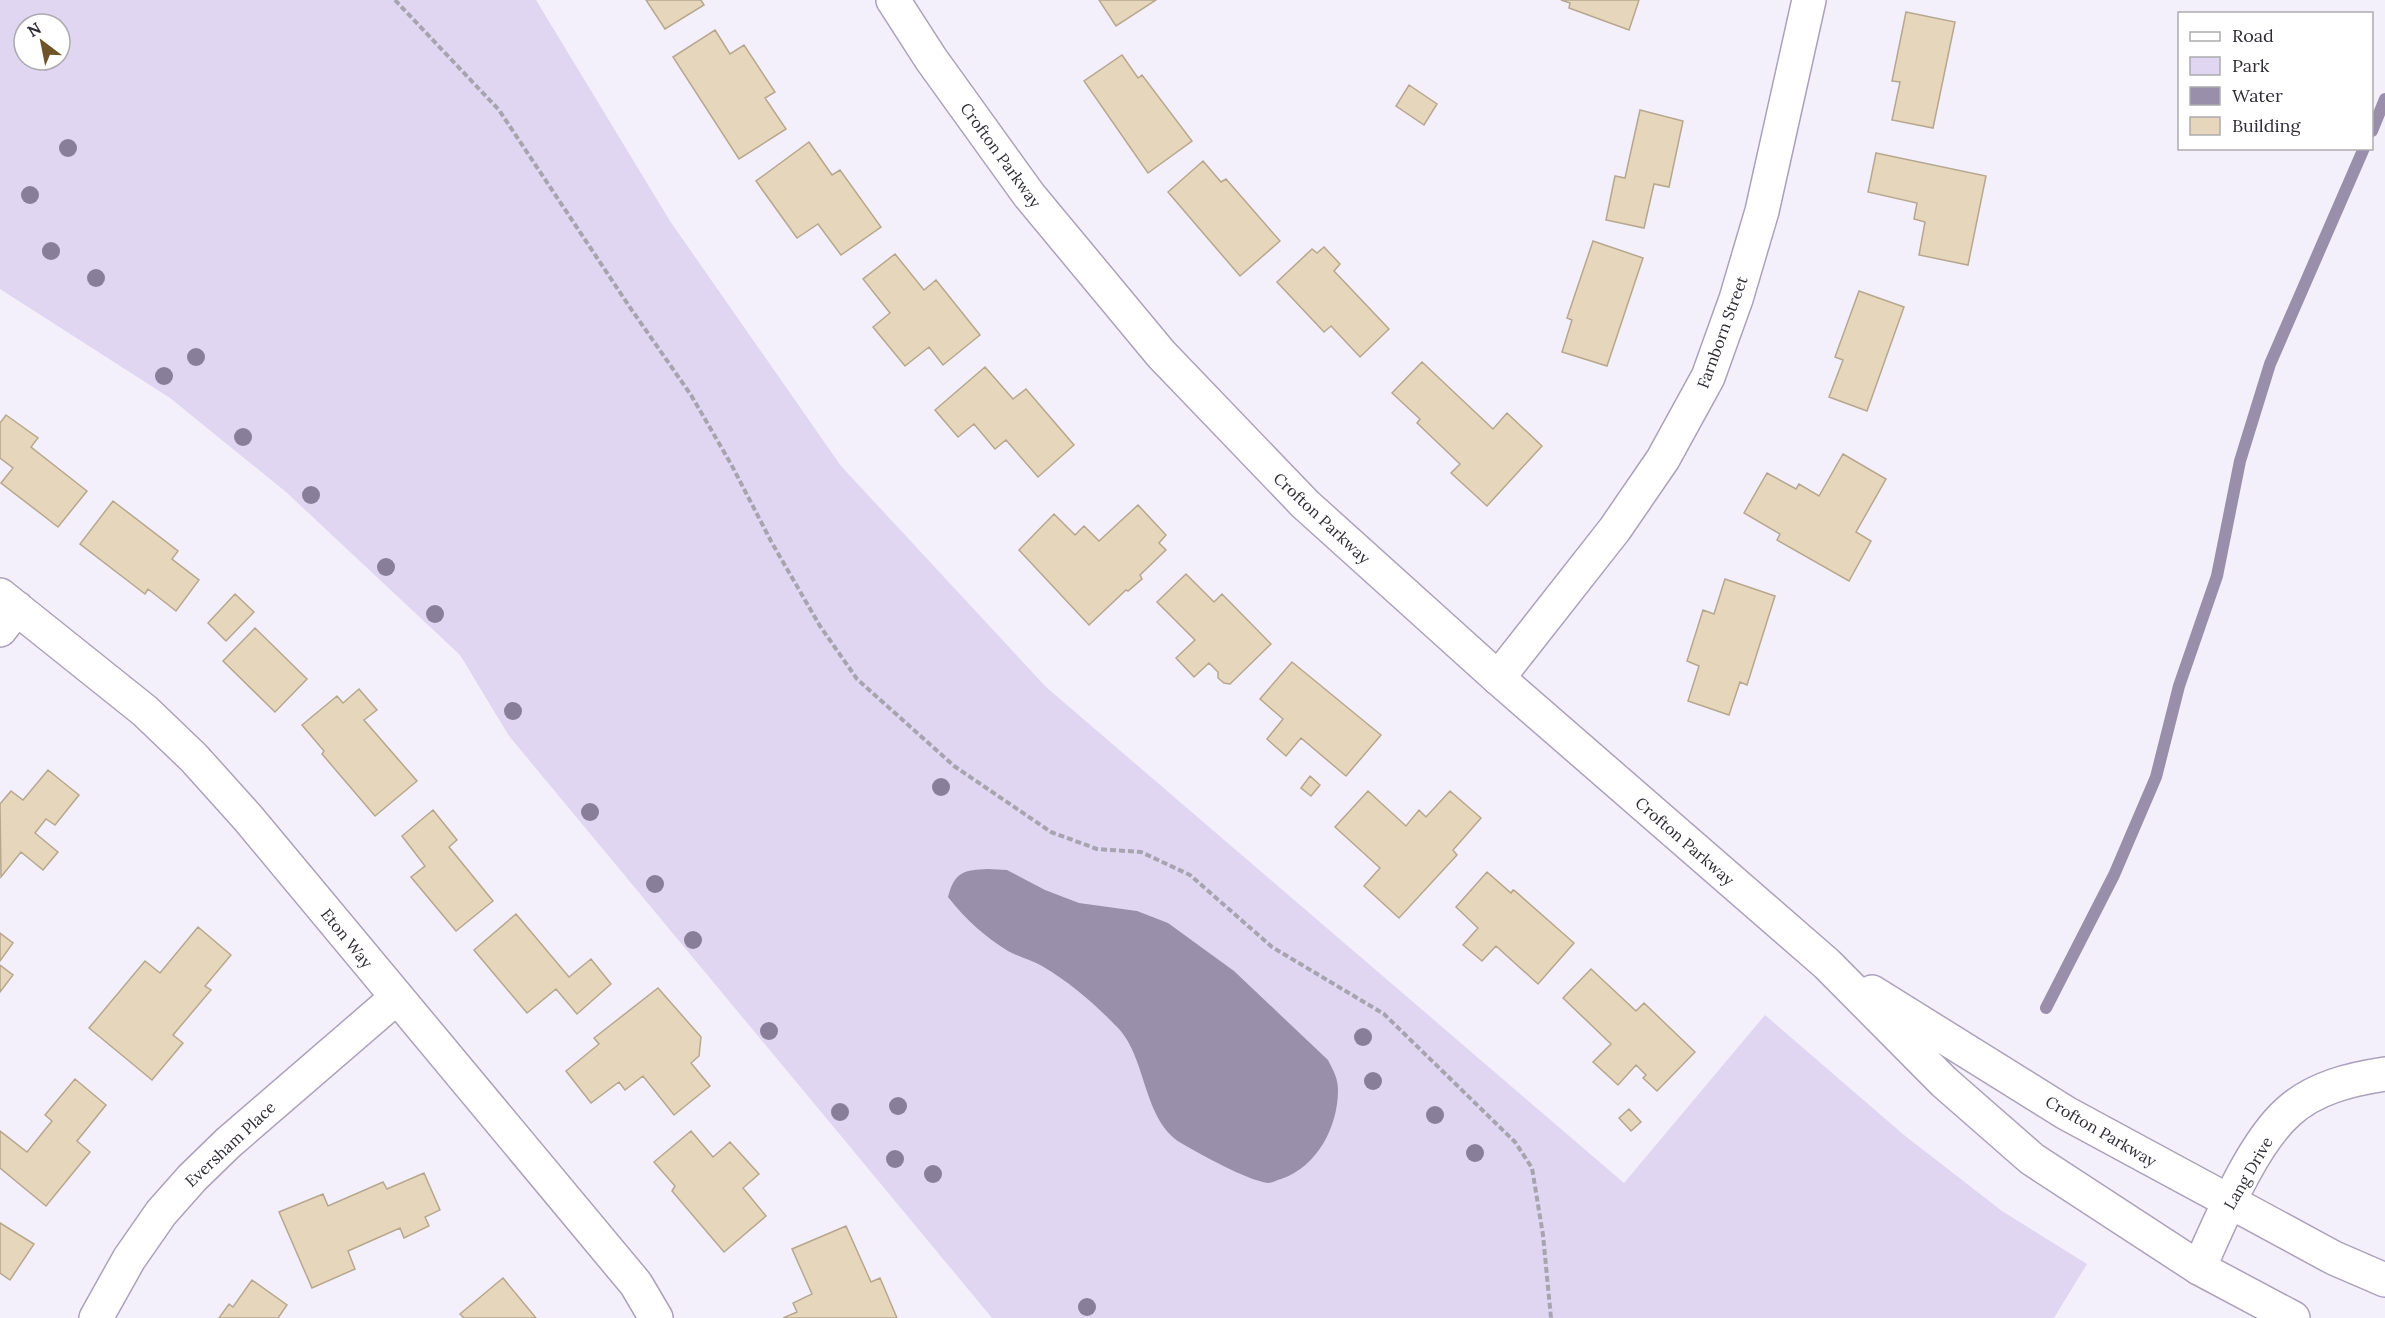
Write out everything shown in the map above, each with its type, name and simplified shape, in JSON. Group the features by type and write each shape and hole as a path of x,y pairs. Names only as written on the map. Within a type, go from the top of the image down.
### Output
{"street":[{"name":"Crofton Parkway","path":"893,0 931,58 1029,195 1161,354 1305,504 1498,678 1827,964 1944,1082 2032,1159 2199,1268 2293,1318"},
{"name":"Farnborn Street","path":"1498,678 1621,520 1664,459 1708,377 1736,299 1762,210 1809,0"},
{"name":"Eton Way","path":"6,611 145,711 194,758 248,818 636,1284 656,1318"},
{"name":"Crofton Parkway","path":"1827,964 2066,1113 2334,1258 2385,1280"},
{"name":"Eversham Place","path":"96,1318 129,1259 161,1213 192,1179 228,1143 396,998"},
{"name":"Lang Drive","path":"2199,1268 2229,1203 2261,1145 2287,1112 2314,1094 2353,1078 2385,1074"}],"path":[{"path":"395,0 499,110 629,306 692,395 778,554 820,626 857,679 954,766 1051,832 1097,849 1141,852 1190,876 1272,947 1384,1014 1515,1142 1532,1168 1544,1235 1551,1318"}],"green space":[{"path":"0,0 536,0 670,221 841,466 1046,687 1624,1183 1765,1015 1904,1135 2002,1211 2087,1264 2054,1318 992,1318 509,736 460,655 286,492 170,398 0,289"}],"water":[{"path":"1007,870 1045,890 1079,903 1137,911 1168,923 1234,971 1328,1060 1333,1071 1338,1090 1334,1118 1323,1144 1315,1155 1294,1173 1268,1183 1223,1166 1181,1143 1169,1133 1159,1120 1135,1057 1119,1029 1063,980 1042,966 1008,951 991,940 968,920 948,897 957,877 967,871"}],"building":[{"path":"646,0 701,0 704,5 665,29"},
{"path":"1099,0 1156,0 1116,26"},
{"path":"1561,0 1639,0 1629,30 1569,8 1570,3"},
{"path":"1906,12 1955,22 1933,128 1892,120 1900,82 1892,81"},
{"path":"715,30 730,54 744,45 775,92 765,98 786,129 739,159 673,57"},
{"path":"1122,55 1138,78 1142,75 1192,141 1148,173 1084,81"},
{"path":"1409,85 1437,104 1424,125 1396,106"},
{"path":"1640,110 1683,121 1669,187 1654,184 1644,228 1606,220 1615,176 1625,178"},
{"path":"809,142 832,175 840,170 881,227 841,255 818,224 797,238 756,181"},
{"path":"1876,153 1986,176 1968,265 1919,255 1925,222 1914,219 1917,203 1868,192"},
{"path":"1203,161 1221,182 1226,179 1280,241 1240,276 1168,192"},
{"path":"1593,241 1643,258 1607,366 1562,352 1572,320 1567,318"},
{"path":"1324,247 1340,264 1334,271 1389,329 1360,357 1331,326 1324,332 1277,282 1312,249 1317,253"},
{"path":"895,254 924,290 936,280 980,335 943,365 929,347 905,366 873,327 890,313 863,279"},
{"path":"1859,291 1904,307 1867,411 1829,397 1843,360 1835,357"},
{"path":"1422,362 1493,429 1507,413 1542,446 1487,506 1451,473 1460,464 1417,423 1420,419 1392,393"},
{"path":"985,367 1013,399 1026,389 1074,445 1038,477 1006,440 995,449 974,424 958,437 935,410"},
{"path":"6,415 38,438 31,447 87,491 58,527 1,483 13,468 0,458 0,423"},
{"path":"1843,454 1886,479 1856,532 1871,541 1849,581 1777,540 1780,534 1744,513 1767,473 1796,489 1799,484 1819,496"},
{"path":"113,501 178,551 172,559 199,580 176,611 148,589 145,594 80,544"},
{"path":"1138,505 1166,535 1159,543 1166,550 1140,575 1142,579 1128,591 1126,590 1089,625 1019,550 1054,514 1075,535 1084,526 1099,541"},
{"path":"1186,574 1214,602 1222,594 1271,644 1230,684 1218,678 1218,672 1209,663 1194,677 1176,658 1195,640 1157,602"},
{"path":"1725,579 1775,596 1747,685 1740,682 1729,715 1688,701 1699,666 1687,661 1703,610 1714,614"},
{"path":"235,594 254,612 226,641 208,623"},
{"path":"255,628 307,679 275,712 223,661"},
{"path":"1292,662 1381,735 1346,776 1301,738 1286,756 1267,739 1283,719 1260,699"},
{"path":"359,689 377,710 364,720 417,781 375,816 322,754 324,751 302,725 337,696 343,703"},
{"path":"48,770 79,795 55,825 46,819 35,833 58,852 43,870 21,852 1,877 0,804 11,791 23,800"},
{"path":"1310,776 1320,785 1311,796 1301,788"},
{"path":"1368,791 1406,826 1419,810 1426,817 1450,791 1481,818 1453,850 1457,855 1399,918 1364,886 1380,868 1335,827"},
{"path":"433,810 457,840 449,847 493,901 456,931 411,877 425,866 402,836"},
{"path":"1487,872 1511,893 1515,891 1574,943 1538,984 1496,946 1482,961 1463,945 1478,928 1456,907"},
{"path":"516,914 569,977 591,959 611,984 577,1014 556,989 527,1013 474,950"},
{"path":"198,927 231,955 205,986 211,990 173,1035 183,1043 152,1080 89,1028 145,961 160,973"},
{"path":"0,933 13,943 0,961"},
{"path":"0,965 13,975 0,992"},
{"path":"1591,969 1636,1011 1644,1003 1695,1052 1657,1091 1643,1078 1646,1075 1636,1065 1618,1085 1593,1062 1611,1044 1563,998"},
{"path":"658,988 701,1037 699,1056 691,1063 710,1086 674,1115 643,1076 625,1090 619,1082 591,1103 566,1071 599,1044 594,1038"},
{"path":"75,1079 106,1105 77,1141 90,1152 46,1206 0,1168 0,1131 27,1152 52,1121 45,1115"},
{"path":"1629,1109 1641,1122 1631,1131 1619,1118"},
{"path":"691,1131 713,1157 730,1142 759,1174 743,1188 766,1216 724,1252 672,1191 675,1186 654,1162"},
{"path":"424,1173 440,1210 425,1217 429,1226 404,1238 400,1228 348,1251 355,1269 312,1288 279,1212 323,1194 328,1206 383,1182 387,1189"},
{"path":"0,1223 34,1244 10,1280 0,1273"},
{"path":"846,1226 871,1282 880,1278 897,1318 783,1318 797,1312 793,1303 812,1294 792,1249"},
{"path":"503,1278 536,1318 464,1318 460,1314"},
{"path":"252,1280 287,1305 278,1318 219,1318 229,1304 233,1307"}],"waterway":[{"path":"2373,129 2385,99"},
{"path":"2046,1008 2114,875 2156,777 2179,686 2217,576 2240,461 2270,364 2363,150"}]}
